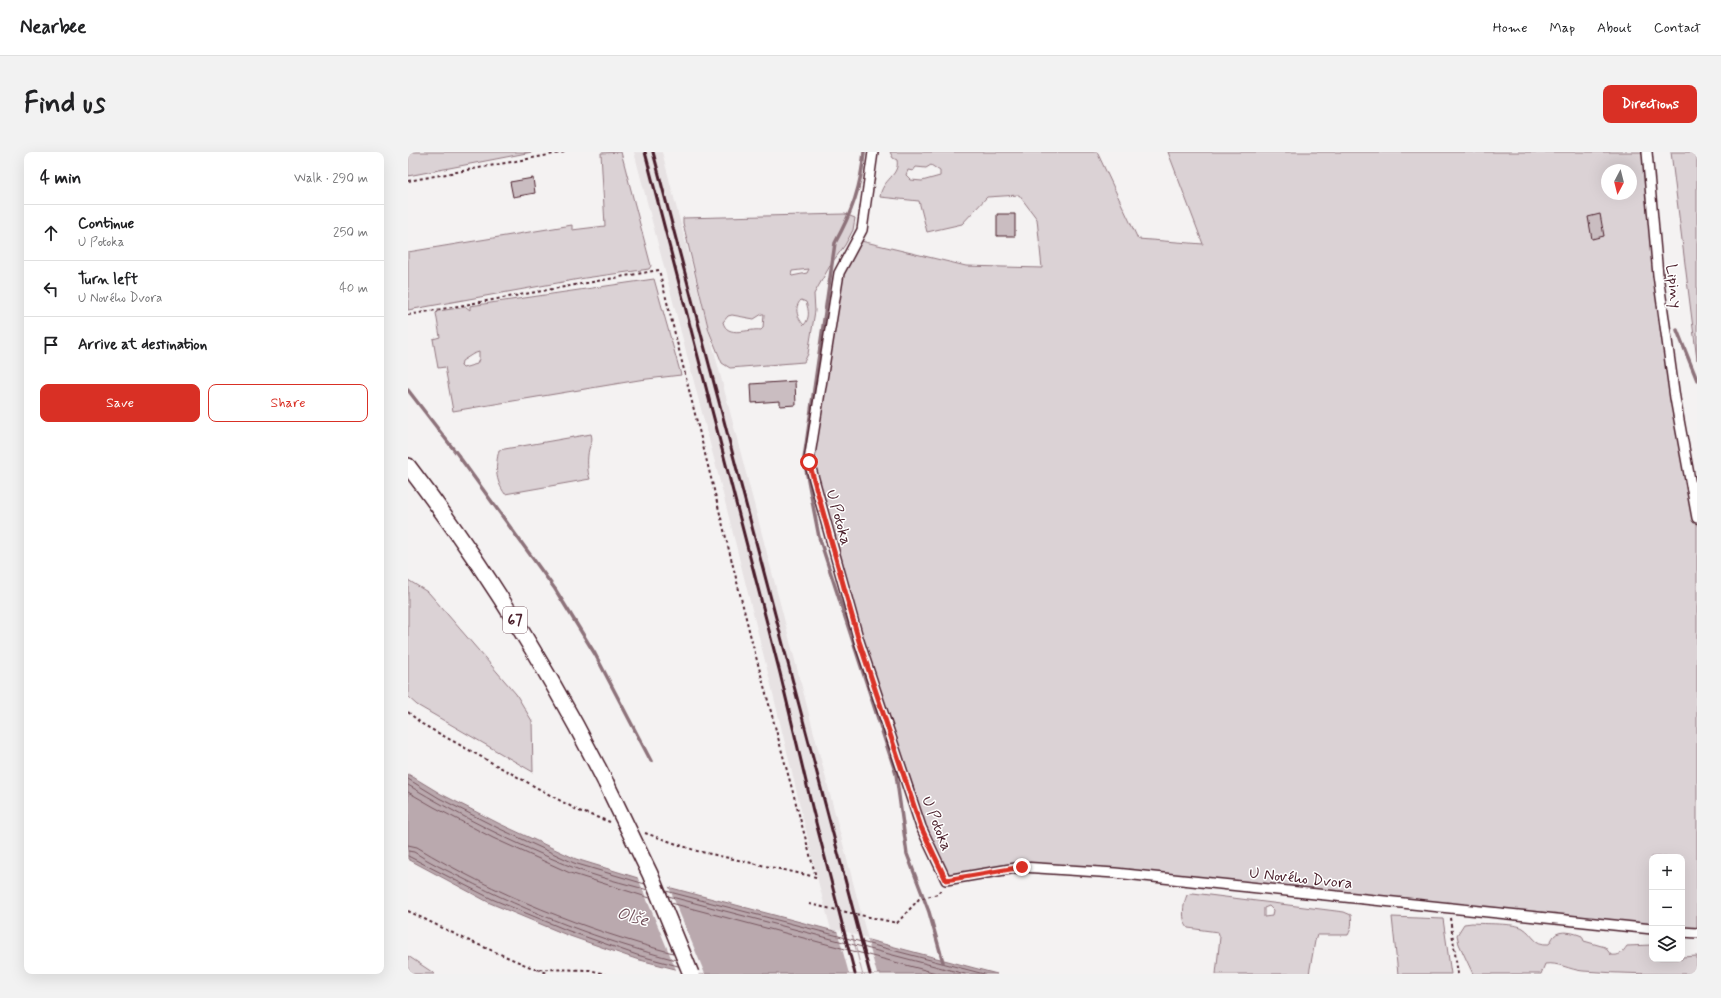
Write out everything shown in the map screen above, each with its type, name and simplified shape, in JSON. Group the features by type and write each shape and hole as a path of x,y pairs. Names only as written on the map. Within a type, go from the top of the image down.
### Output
{"main road":[{"name":"67","path":"408,466 451,524 515,620 558,693 606,783 650,874 691,974"}],"street":[{"name":"U Potoka","path":"872,152 862,230 839,273 809,462 859,641 921,827 946,880"},
{"name":"Lipiny","path":"1647,152 1658,275 1675,398 1697,518"},
{"name":"U Nového Dvora","path":"946,880 1022,867 1115,873 1649,929"},
{"path":"1685,932 1697,933"}],"path":[{"path":"408,180 565,152"},
{"path":"408,314 659,270 752,642 816,877 697,852 638,831"},
{"path":"408,712 422,724 579,811 616,823"},
{"path":"809,904 897,923 919,899 938,894 946,880"},
{"path":"1448,908 1458,974"},
{"path":"408,911 464,939 548,974"},
{"path":"535,969 590,970 605,974"}],"shaded area":[{"path":"408,152 532,152 408,176"},
{"path":"621,152 651,266 649,269 585,278 408,310 408,252 572,225 572,230 605,226 601,153"},
{"path":"634,152 662,152 877,974 843,974 819,885 718,474"},
{"path":"890,152 1097,152 1138,239 1203,244 1168,152 1641,152 1647,156 1658,275 1697,518 1697,933 1685,932 1685,854 1649,854 1649,929 1022,867 946,880 921,827 859,641 809,461 839,273 857,240 966,266 1042,268 1037,219 1019,195 987,197 962,224 927,232 919,201 880,197 881,191 896,170 897,160 893,158","holes":["931,165 940,171 940,176 922,181 911,180 906,175 908,170 913,171 916,167 926,168"]},
{"path":"1671,152 1697,152 1697,360"},
{"path":"845,214 855,218 853,230 845,245 831,264 814,294 815,311 808,354 804,362 730,368 722,363 709,331 683,218","holes":["809,269 807,273 791,275 792,271","801,300 806,302 808,308 808,317 804,325 797,313 797,306","764,314 763,328 761,330 739,332 729,330 725,327 723,322 728,316 732,315 754,319"]},
{"path":"654,279 681,375 639,380 453,411 445,367 438,368 433,339 440,337 436,313 438,311 466,307 470,310 470,306","holes":["479,352 477,364 463,368 461,366 462,361"]},
{"path":"591,434 592,440 588,460 588,472 590,479 505,494 499,484 497,473 499,450"},
{"path":"408,580 429,593 516,694 532,721 533,772 417,705 408,697"},
{"path":"1193,893 1344,912 1351,915 1352,923 1348,935 1317,935 1309,974 1216,974 1220,937 1218,932 1188,928 1184,921 1183,912 1187,895","holes":["1269,906 1273,910 1272,916 1264,917 1264,908"]},
{"path":"1392,917 1443,919 1451,974 1398,974"},
{"path":"1464,924 1506,924 1519,926 1527,931 1537,941 1544,944 1549,944 1553,937 1557,934 1564,932 1572,933 1582,936 1584,941 1605,947 1611,955 1620,954 1627,946 1649,945 1649,962 1685,962 1685,957 1697,956 1697,974 1583,971 1559,965 1545,964 1541,974 1473,974 1459,944 1457,935"},
{"path":"408,956 435,974 408,974"}],"water":[{"name":"Olše","path":"408,774 441,794 500,824 576,859 664,886 997,974 695,974 636,959 567,935 490,903 408,859"}],"pier":[{"path":"637,876 668,885 705,974 687,974 677,972"},
{"path":"837,930 851,933 862,974 849,974"},
{"path":"853,934 867,938 877,974 863,974"}],"building":[{"path":"533,178 535,193 513,197 510,182"},
{"path":"997,214 1015,214 1015,236 997,236"},
{"path":"1600,214 1604,236 1592,239 1588,217"},
{"path":"795,381 796,405 780,406 780,401 752,403 751,384"}],"waterway":[{"path":"864,152 861,177 855,199 835,243 804,459 819,537 896,774 907,854 929,912 943,962"},
{"path":"1677,330 1697,380"},
{"path":"408,390 458,455 555,589 595,654 651,761"}],"railway":[{"path":"645,152 780,673 813,811 855,974"},
{"path":"653,152 870,974"}],"route":[{"path":"809,462 859,641 921,827 946,880 1022,867"}]}
